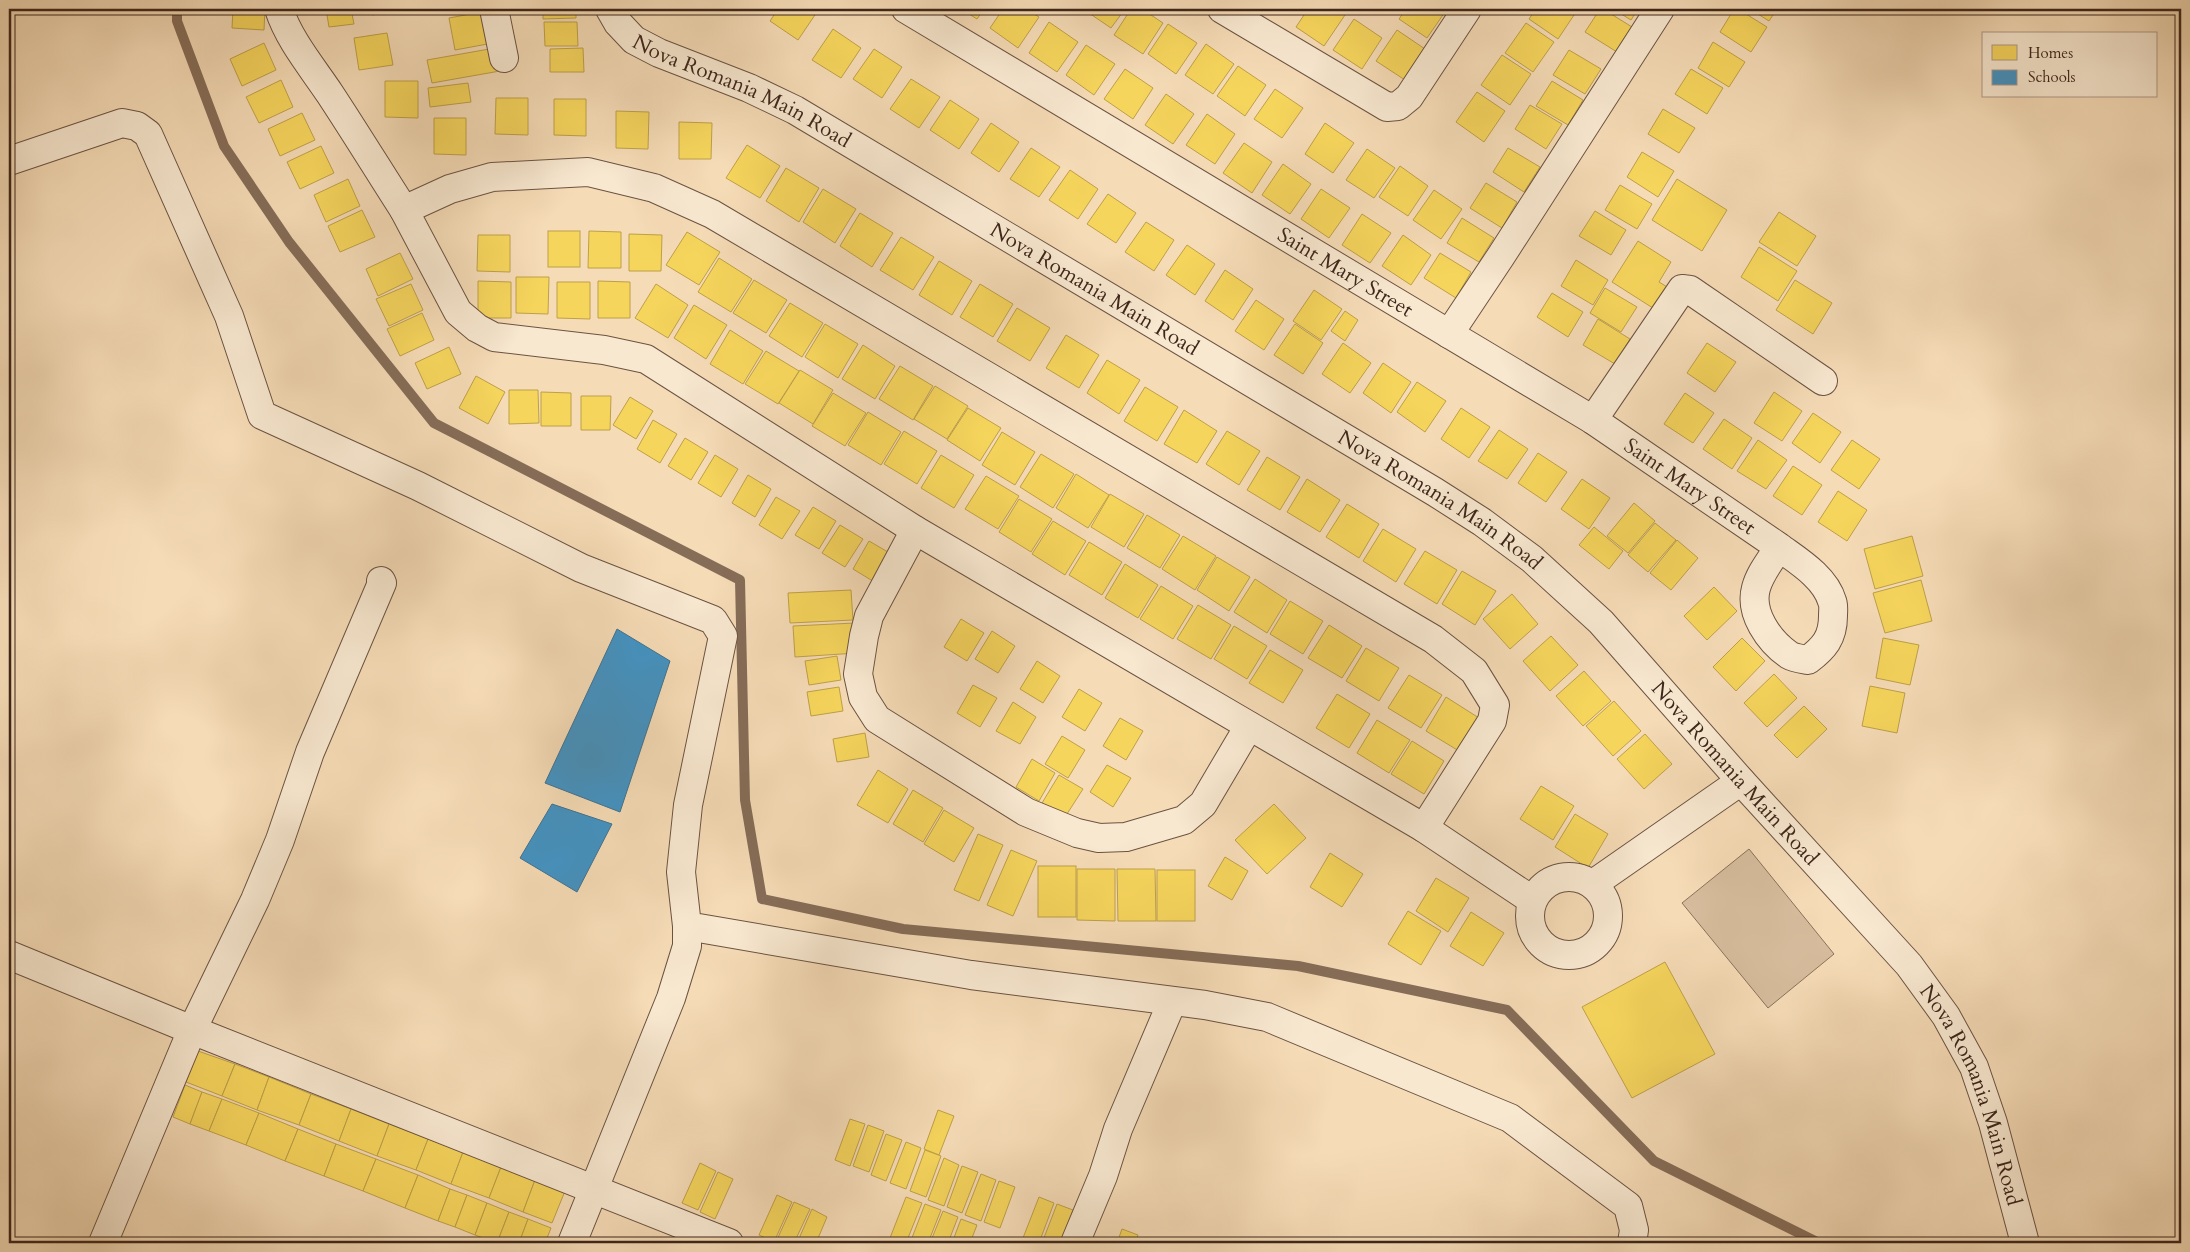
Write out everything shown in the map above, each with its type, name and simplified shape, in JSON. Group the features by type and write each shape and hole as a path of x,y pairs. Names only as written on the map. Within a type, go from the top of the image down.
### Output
{"street":[{"path":"279,9 283,22 306,61 404,210 458,312 477,328 494,337 604,350 646,359 915,530 1424,828 1532,900"},
{"path":"494,9 504,58"},
{"name":"Nova Romania Main Road","path":"610,9 618,23 634,40 659,53 750,88 795,110 1436,492 1482,522 1532,559 1601,622 1741,781 1909,965 1946,1016 1977,1077 1993,1123 2025,1243"},
{"name":"Saint Mary Street","path":"906,9 1593,420 1779,547"},
{"path":"1222,9 1387,107 1398,106 1409,98 1467,9"},
{"path":"1449,334 1660,9"},
{"path":"9,161 122,123 137,126 148,134 229,316 262,415 418,486 581,568 713,620 723,636 688,804 681,872 687,926 687,946 683,963 572,1243"},
{"path":"404,210 450,189 492,177 588,172 654,188 712,214 1433,640 1474,671 1495,705 1492,721 1424,828"},
{"path":"1593,420 1682,289 1690,290 1823,381"},
{"path":"915,530 869,616 858,674 863,697 878,719 1026,812 1077,833 1099,838 1126,837 1184,820 1203,804 1249,726"},
{"path":"103,1243 192,1030 255,900 280,840 310,752 382,583 381,581"},
{"path":"1593,884 1741,781"},
{"path":"1567,876 1580,878 1593,884 1602,894 1608,918 1598,943 1588,950 1575,955 1562,955 1549,950 1538,941 1530,927 1529,913 1532,900 1540,888 1551,880 1567,876"},
{"path":"687,926 971,975 1205,1005 1267,1017 1510,1118 1628,1206 1634,1230 1632,1243"},
{"path":"9,955 594,1191 729,1243"},
{"path":"1075,1243 1103,1176 1118,1129 1172,1002"}],"shaded area":[{"path":"1749,849 1834,954 1768,1008 1682,903"}],"building: Homes":[{"path":"233,9 265,9 264,30 232,28"},
{"path":"326,9 351,9 354,24 329,27"},
{"path":"371,9 396,9 396,11 372,15"},
{"path":"543,9 576,9 576,18 543,19"},
{"path":"778,9 819,9 798,40 770,21"},
{"path":"961,9 984,9 977,19"},
{"path":"1003,9 1026,9 1039,17 1018,48 990,28"},
{"path":"1083,9 1125,9 1111,28"},
{"path":"1131,9 1142,9 1163,23 1143,54 1114,35"},
{"path":"1308,9 1335,9 1345,15 1324,46 1296,27"},
{"path":"1406,9 1447,9 1427,38 1399,19"},
{"path":"1536,9 1578,9 1558,39 1529,19"},
{"path":"1600,9 1632,27 1617,52 1585,32"},
{"path":"1613,9 1638,9 1631,20"},
{"path":"1734,9 1738,9 1767,27 1751,52 1720,32"},
{"path":"1750,9 1777,9 1769,21"},
{"path":"487,11 493,43 455,50 449,18"},
{"path":"1354,19 1382,38 1362,69 1333,50"},
{"path":"544,22 577,22 578,46 545,46"},
{"path":"1049,22 1078,42 1057,72 1029,53"},
{"path":"1526,23 1554,42 1533,72 1505,53"},
{"path":"1168,24 1197,43 1176,74 1148,54"},
{"path":"833,29 861,48 841,78 812,60"},
{"path":"1397,30 1425,49 1405,80 1376,61"},
{"path":"387,33 393,65 359,70 354,38"},
{"path":"1713,42 1745,62 1729,87 1698,68"},
{"path":"264,43 276,70 242,86 230,59"},
{"path":"1206,44 1234,64 1213,94 1185,75"},
{"path":"1086,45 1115,64 1094,95 1066,75"},
{"path":"495,48 500,71 432,83 427,60"},
{"path":"583,48 584,72 550,72 550,49"},
{"path":"874,49 902,67 882,98 853,79"},
{"path":"1569,50 1601,69 1585,94 1553,75"},
{"path":"1502,55 1531,74 1510,105 1481,85"},
{"path":"1238,66 1266,85 1245,116 1217,96"},
{"path":"1125,69 1153,88 1133,119 1104,99"},
{"path":"1691,69 1723,88 1707,114 1675,94"},
{"path":"911,79 940,97 919,128 890,109"},
{"path":"281,80 293,107 259,123 246,97"},
{"path":"385,81 418,81 418,118 385,117"},
{"path":"1552,81 1583,100 1568,125 1536,106"},
{"path":"468,83 471,102 430,107 428,88"},
{"path":"1275,89 1303,108 1282,138 1254,119"},
{"path":"1477,92 1505,111 1484,142 1456,122"},
{"path":"1166,94 1194,114 1173,144 1145,125"},
{"path":"496,98 528,98 528,135 495,134"},
{"path":"554,99 586,99 586,136 554,135"},
{"path":"950,100 979,119 959,149 930,130"},
{"path":"1530,105 1562,124 1546,149 1515,129"},
{"path":"1663,109 1695,128 1679,153 1648,134"},
{"path":"616,111 649,112 648,149 616,148"},
{"path":"302,113 315,140 280,156 268,129"},
{"path":"1207,114 1235,134 1215,164 1186,145"},
{"path":"434,118 466,118 466,155 434,154"},
{"path":"679,122 712,123 711,159 679,159"},
{"path":"991,123 1019,142 999,172 971,153"},
{"path":"1325,123 1354,143 1333,173 1305,154"},
{"path":"1244,143 1272,162 1252,193 1223,173"},
{"path":"747,145 780,166 760,198 726,178"},
{"path":"321,146 334,173 300,189 287,162"},
{"path":"1031,148 1060,167 1039,197 1010,179"},
{"path":"1508,148 1540,167 1524,192 1493,172"},
{"path":"1367,149 1395,168 1374,198 1346,180"},
{"path":"1642,152 1674,171 1658,197 1627,177"},
{"path":"1283,164 1311,184 1290,214 1262,195"},
{"path":"1400,166 1428,186 1408,216 1379,197"},
{"path":"786,168 819,188 799,222 766,201"},
{"path":"1070,170 1098,189 1078,219 1049,200"},
{"path":"348,179 360,206 326,222 314,195"},
{"path":"1677,179 1727,210 1702,251 1652,220"},
{"path":"1486,183 1517,202 1502,228 1470,208"},
{"path":"1620,185 1652,204 1637,229 1605,210"},
{"path":"823,189 856,209 835,243 803,222"},
{"path":"1321,189 1350,208 1329,238 1301,219"},
{"path":"1434,190 1462,209 1441,239 1413,220"},
{"path":"1108,194 1136,213 1116,243 1087,224"},
{"path":"362,210 375,237 340,252 328,226"},
{"path":"1595,211 1626,230 1611,255 1579,236"},
{"path":"1779,212 1816,236 1797,266 1759,242"},
{"path":"860,213 893,233 872,267 840,246"},
{"path":"1362,214 1391,233 1370,263 1342,245"},
{"path":"1462,218 1494,238 1479,262 1447,243"},
{"path":"1146,222 1174,240 1154,271 1125,252"},
{"path":"548,231 580,231 580,267 548,267"},
{"path":"589,231 621,232 621,268 588,268"},
{"path":"687,232 720,252 699,285 666,265"},
{"path":"629,234 662,235 661,271 629,271"},
{"path":"478,235 510,235 510,272 477,271"},
{"path":"1403,235 1431,255 1411,285 1382,266"},
{"path":"901,237 934,257 913,290 880,270"},
{"path":"1638,241 1671,262 1659,282 1669,288 1656,310 1612,282"},
{"path":"1187,245 1215,264 1195,295 1166,275"},
{"path":"1759,247 1797,271 1778,301 1741,277"},
{"path":"400,253 413,279 378,296 366,269"},
{"path":"1440,253 1471,272 1456,298 1424,278"},
{"path":"719,258 752,279 731,312 698,292"},
{"path":"1576,260 1608,280 1593,305 1561,286"},
{"path":"939,261 972,281 952,315 919,295"},
{"path":"1225,270 1253,289 1233,320 1205,301"},
{"path":"516,277 549,277 548,314 516,313"},
{"path":"754,280 787,300 766,333 733,313"},
{"path":"1795,280 1832,303 1813,334 1776,310"},
{"path":"478,281 511,282 511,318 478,318"},
{"path":"598,281 630,282 630,318 598,318"},
{"path":"557,282 590,282 590,319 557,318"},
{"path":"411,284 423,310 389,326 376,299"},
{"path":"656,284 688,305 668,338 635,318"},
{"path":"980,284 1013,304 993,337 960,317"},
{"path":"1605,288 1637,307 1621,332 1590,313"},
{"path":"1314,290 1342,309 1321,340 1293,321"},
{"path":"1552,293 1583,312 1568,337 1537,317"},
{"path":"1256,300 1284,319 1264,350 1235,331"},
{"path":"790,303 823,323 802,357 769,336"},
{"path":"694,305 727,325 706,359 674,338"},
{"path":"1017,308 1050,328 1030,361 997,341"},
{"path":"1345,311 1358,320 1345,341 1331,331"},
{"path":"422,313 434,340 400,356 387,329"},
{"path":"1598,319 1630,339 1615,364 1583,345"},
{"path":"825,324 858,344 838,378 805,357"},
{"path":"1295,324 1323,343 1303,374 1274,355"},
{"path":"730,330 763,351 743,384 710,364"},
{"path":"1066,335 1099,355 1079,388 1046,368"},
{"path":"1343,343 1371,363 1350,393 1322,374"},
{"path":"1707,343 1736,362 1715,392 1687,373"},
{"path":"863,345 895,366 875,399 842,379"},
{"path":"449,347 461,374 427,389 415,363"},
{"path":"766,351 799,371 778,404 745,384"},
{"path":"1107,360 1140,380 1119,414 1087,393"},
{"path":"1383,363 1411,382 1391,413 1363,393"},
{"path":"900,366 933,386 913,420 879,399"},
{"path":"800,370 833,390 813,424 779,403"},
{"path":"476,376 505,392 488,424 459,408"},
{"path":"1417,382 1446,401 1425,432 1397,412"},
{"path":"935,386 968,406 947,439 914,419"},
{"path":"1145,387 1178,407 1157,441 1124,421"},
{"path":"509,390 538,390 539,423 509,424"},
{"path":"541,392 571,393 571,426 541,426"},
{"path":"1774,392 1802,411 1782,441 1754,423"},
{"path":"833,393 866,413 845,446 812,426"},
{"path":"1685,393 1714,413 1693,443 1664,424"},
{"path":"581,396 611,396 610,430 581,430"},
{"path":"630,397 653,411 636,439 613,425"},
{"path":"968,408 1001,428 980,461 947,440"},
{"path":"1461,408 1490,427 1469,458 1441,439"},
{"path":"1184,410 1217,431 1197,463 1164,444"},
{"path":"868,412 901,432 881,465 848,445"},
{"path":"1813,413 1841,432 1820,463 1792,443"},
{"path":"1724,419 1752,438 1732,469 1703,449"},
{"path":"653,420 677,434 660,463 637,449"},
{"path":"1499,430 1528,449 1507,479 1478,461"},
{"path":"904,431 937,451 917,484 884,464"},
{"path":"1227,431 1260,451 1239,485 1206,464"},
{"path":"1002,432 1035,452 1015,485 982,465"},
{"path":"685,438 708,452 691,480 668,466"},
{"path":"1758,440 1787,460 1766,489 1737,471"},
{"path":"1852,440 1880,459 1859,489 1831,470"},
{"path":"1538,453 1567,472 1546,502 1518,483"},
{"path":"1041,454 1074,474 1053,508 1020,487"},
{"path":"715,455 738,469 721,497 698,483"},
{"path":"941,455 974,475 954,508 921,488"},
{"path":"1267,457 1300,477 1280,510 1247,490"},
{"path":"1793,466 1822,485 1802,515 1773,496"},
{"path":"1076,474 1109,495 1088,528 1056,508"},
{"path":"748,475 771,489 755,517 732,503"},
{"path":"986,476 1019,496 998,529 965,509"},
{"path":"1307,479 1340,500 1320,532 1287,512"},
{"path":"1582,479 1610,498 1589,529 1561,509"},
{"path":"1838,491 1867,510 1847,541 1818,522"},
{"path":"1110,494 1144,514 1124,547 1091,527"},
{"path":"776,497 800,511 782,539 759,525"},
{"path":"1019,499 1052,519 1031,552 999,532"},
{"path":"1634,503 1655,521 1628,553 1607,536"},
{"path":"1347,504 1379,524 1359,558 1326,537"},
{"path":"813,507 836,521 819,549 795,535"},
{"path":"1147,515 1180,535 1160,568 1127,548"},
{"path":"1053,521 1086,541 1065,575 1032,554"},
{"path":"1655,523 1676,540 1648,572 1628,555"},
{"path":"840,525 863,539 845,567 822,553"},
{"path":"1594,527 1623,551 1609,569 1579,545"},
{"path":"1383,529 1416,549 1396,582 1363,561"},
{"path":"1183,536 1216,556 1195,590 1162,569"},
{"path":"1912,536 1923,576 1875,589 1864,549"},
{"path":"1677,540 1698,558 1671,590 1650,573"},
{"path":"869,541 893,555 876,583 853,569"},
{"path":"1089,542 1122,562 1102,595 1069,575"},
{"path":"1425,551 1457,570 1437,604 1404,584"},
{"path":"1217,557 1250,577 1229,611 1197,590"},
{"path":"1125,564 1158,585 1138,618 1105,598"},
{"path":"1462,571 1496,591 1475,625 1442,604"},
{"path":"1255,579 1287,600 1267,633 1234,612"},
{"path":"1921,580 1932,621 1885,633 1873,593"},
{"path":"1161,586 1193,606 1173,639 1140,619"},
{"path":"1714,587 1737,611 1707,640 1684,616"},
{"path":"851,590 853,620 790,623 788,593"},
{"path":"1512,594 1538,624 1510,649 1483,619"},
{"path":"1290,601 1323,621 1303,654 1270,634"},
{"path":"1198,605 1231,625 1211,659 1177,639"},
{"path":"961,619 984,633 967,661 944,647"},
{"path":"855,623 857,653 795,657 793,626"},
{"path":"1329,625 1362,646 1342,678 1308,658"},
{"path":"1234,626 1267,646 1247,679 1214,659"},
{"path":"992,631 1015,646 998,673 975,659"},
{"path":"1551,636 1578,665 1550,691 1523,661"},
{"path":"1742,638 1765,661 1736,691 1713,667"},
{"path":"1883,638 1919,645 1910,685 1876,678"},
{"path":"1366,648 1399,668 1379,701 1346,681"},
{"path":"1270,650 1303,670 1283,703 1249,683"},
{"path":"837,656 841,680 809,685 805,661"},
{"path":"1037,661 1060,676 1043,703 1020,689"},
{"path":"1584,671 1611,701 1583,726 1556,696"},
{"path":"1774,674 1797,698 1767,727 1744,703"},
{"path":"1409,675 1442,695 1421,728 1388,708"},
{"path":"973,685 997,698 980,727 957,713"},
{"path":"1870,686 1905,693 1897,733 1862,726"},
{"path":"839,687 843,711 811,716 807,692"},
{"path":"1079,689 1102,703 1085,731 1062,717"},
{"path":"1337,694 1370,714 1349,748 1316,728"},
{"path":"1446,697 1479,718 1459,751 1426,731"},
{"path":"1614,701 1641,731 1613,756 1586,726"},
{"path":"1013,702 1036,717 1020,744 996,731"},
{"path":"1804,706 1827,729 1797,758 1774,735"},
{"path":"1120,718 1143,731 1126,760 1103,746"},
{"path":"1377,720 1410,740 1389,773 1357,753"},
{"path":"865,733 869,757 837,762 833,739"},
{"path":"1645,734 1672,764 1644,789 1617,759"},
{"path":"1062,736 1085,750 1068,778 1045,764"},
{"path":"1412,741 1444,761 1424,794 1391,774"},
{"path":"1032,759 1055,773 1039,801 1016,787"},
{"path":"1107,765 1131,778 1113,807 1090,792"},
{"path":"878,770 908,789 888,823 857,805"},
{"path":"1059,775 1083,789 1065,817 1042,803"},
{"path":"1541,786 1574,806 1553,840 1520,819"},
{"path":"913,790 943,808 923,842 893,824"},
{"path":"1274,804 1306,838 1267,874 1235,840"},
{"path":"944,810 974,828 954,862 924,844"},
{"path":"1575,814 1608,834 1588,868 1555,847"},
{"path":"978,834 1003,845 979,901 954,890"},
{"path":"1011,850 1037,861 1013,916 987,905"},
{"path":"1330,853 1363,874 1342,907 1310,887"},
{"path":"1225,857 1248,871 1232,900 1208,886"},
{"path":"1038,866 1076,866 1076,917 1038,917"},
{"path":"1077,869 1115,869 1115,921 1077,920"},
{"path":"1117,869 1155,869 1156,921 1118,921"},
{"path":"1157,870 1195,870 1195,921 1157,921"},
{"path":"1436,878 1469,898 1448,932 1416,911"},
{"path":"1408,911 1441,931 1421,965 1388,944"},
{"path":"1471,912 1504,933 1483,966 1450,946"},
{"path":"1665,962 1715,1054 1632,1098 1582,1007"},
{"path":"198,1051 235,1064 222,1096 186,1082"},
{"path":"235,1064 269,1077 257,1110 222,1096"},
{"path":"269,1077 311,1094 299,1125 257,1110"},
{"path":"185,1085 202,1092 190,1124 173,1117"},
{"path":"202,1092 222,1099 209,1131 190,1124"},
{"path":"311,1094 351,1109 339,1141 299,1125"},
{"path":"222,1099 259,1113 246,1145 209,1131"},
{"path":"351,1109 389,1124 377,1156 339,1141"},
{"path":"938,1110 954,1116 939,1155 924,1149"},
{"path":"259,1113 298,1129 285,1161 246,1145"},
{"path":"850,1119 865,1124 850,1166 835,1160"},
{"path":"389,1124 428,1139 416,1170 377,1156"},
{"path":"868,1125 884,1131 869,1172 853,1166"},
{"path":"298,1129 336,1144 324,1176 285,1161"},
{"path":"886,1134 902,1140 886,1181 871,1175"},
{"path":"428,1139 463,1152 451,1184 416,1170"},
{"path":"906,1142 921,1148 906,1189 890,1183"},
{"path":"336,1144 376,1159 363,1191 324,1176"},
{"path":"925,1150 941,1156 926,1197 910,1191"},
{"path":"463,1152 501,1167 489,1198 451,1184"},
{"path":"944,1158 959,1165 944,1206 928,1200"},
{"path":"376,1159 418,1175 405,1208 363,1191"},
{"path":"700,1163 716,1171 698,1210 682,1203"},
{"path":"962,1166 978,1172 962,1213 947,1207"},
{"path":"501,1167 535,1180 523,1212 489,1198"},
{"path":"718,1172 733,1179 715,1219 700,1212"},
{"path":"981,1174 996,1180 981,1221 965,1215"},
{"path":"418,1175 450,1189 438,1221 405,1208"},
{"path":"535,1180 565,1191 552,1223 523,1212"},
{"path":"999,1181 1015,1187 1000,1228 984,1222"},
{"path":"450,1189 467,1195 455,1227 438,1221"},
{"path":"467,1195 487,1203 475,1235 455,1227"},
{"path":"777,1195 792,1202 774,1242 759,1235"},
{"path":"906,1197 922,1203 906,1243 904,1243 890,1238"},
{"path":"1039,1197 1054,1203 1038,1243 1023,1238"},
{"path":"794,1202 810,1209 794,1243 776,1242"},
{"path":"487,1203 509,1212 497,1243 475,1235"},
{"path":"925,1204 941,1210 928,1243 910,1243"},
{"path":"1057,1204 1073,1210 1060,1243 1042,1243"},
{"path":"812,1209 827,1217 816,1243 797,1243"},
{"path":"943,1211 958,1217 948,1243 930,1243"},
{"path":"509,1212 528,1219 519,1243 497,1243"},
{"path":"528,1219 551,1228 545,1243 519,1243"},
{"path":"961,1219 977,1225 970,1243 952,1243"},
{"path":"1122,1229 1138,1235 1135,1243 1117,1243"}],"building: Schools":[{"path":"617,629 670,661 620,812 545,783"},
{"path":"552,804 612,824 577,892 520,858"}],"waterway":[{"path":"177,9 177,21 224,146 289,242 434,423 740,580 745,800 762,899 903,929 1298,966 1507,1010 1654,1161 1819,1243"}]}
